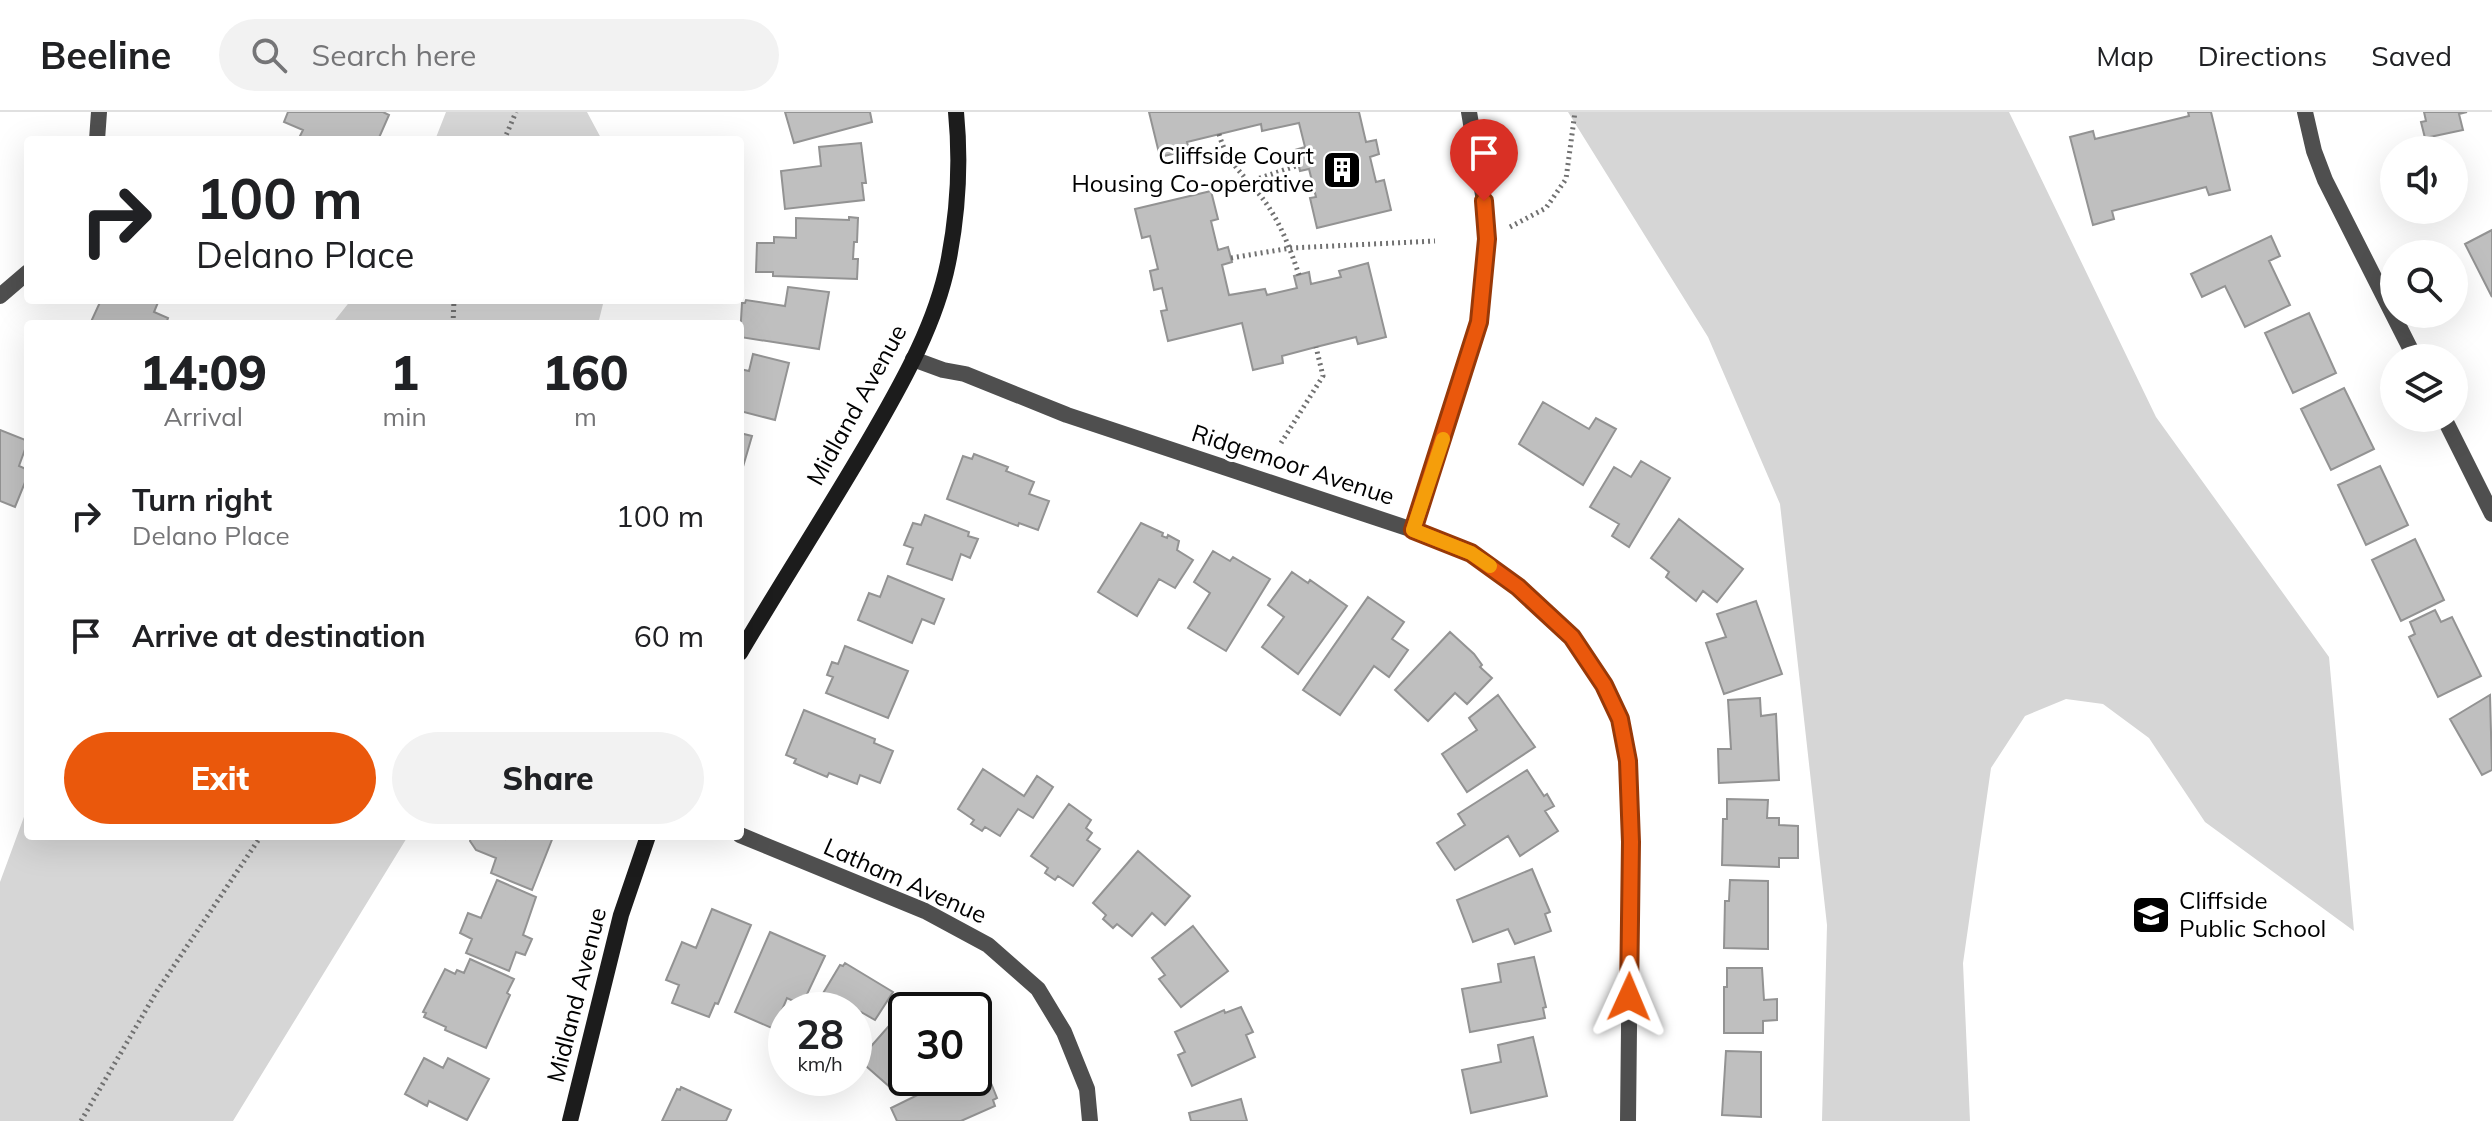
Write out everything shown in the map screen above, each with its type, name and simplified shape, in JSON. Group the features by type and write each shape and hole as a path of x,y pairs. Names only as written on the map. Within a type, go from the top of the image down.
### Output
{"street":[{"path":"97,136 99,112"},
{"name":"Midland Avenue","path":"744,646 858,459 932,318 948,265 959,170 956,112"},
{"path":"1413,530 1479,322 1487,239 1469,112"},
{"path":"2305,112 2325,180 2408,344"},
{"path":"0,296 24,275"},
{"name":"Ridgemoor Avenue","path":"913,359 965,374 1081,420 1413,530 1471,553 1518,587 1572,637 1604,685 1620,719 1628,761 1631,842 1628,1121"},
{"path":"2451,432 2492,514"},
{"name":"Latham Avenue","path":"744,837 925,911 988,945 1038,989 1064,1032 1087,1089 1090,1121"},
{"name":"Midland Avenue","path":"570,1121 621,915 647,840"}],"path":[{"path":"506,136 516,112"},
{"path":"1487,239 1546,208 1566,179 1575,112"},
{"path":"1219,134 1225,154 1267,205 1291,248 1299,275"},
{"path":"1248,182 1299,165"},
{"path":"1231,258 1291,248 1435,241"},
{"path":"1281,443 1323,376 1316,347"},
{"path":"81,1121 157,991 258,840"}],"shaded area":[{"path":"446,112 587,112 600,136 437,136"},
{"path":"1568,112 2009,112 2156,417 2329,657 2354,931 2205,822 2149,738 2103,704 2066,699 2025,716 1991,768 1963,963 1970,1121 1822,1121 1827,925 1780,504 1708,337"},
{"path":"348,304 603,304 599,320 335,320"},
{"path":"24,817 24,840 406,840 233,1121 0,1121 0,882"}],"building":[{"path":"288,112 383,112 389,115 380,136 300,136 303,130 284,122"},
{"path":"785,112 870,112 872,122 794,143"},
{"name":"Cliffside Court Housing Co-operative","path":"1149,112 1359,112 1366,142 1376,140 1379,154 1370,157 1376,182 1384,180 1391,210 1317,228 1310,198 1316,197 1309,169 1300,171 1295,150 1305,147 1299,123 1262,131 1261,124 1187,142 1189,150 1160,157"},
{"path":"2188,112 2211,112 2230,190 2209,195 2206,187 2112,211 2114,219 2093,225 2070,137 2093,131 2095,139 2189,116"},
{"path":"2424,112 2467,112 2459,114 2463,130 2424,136 2421,122 2426,121"},
{"path":"861,143 866,183 862,183 864,200 785,209 781,171 821,166 819,147"},
{"path":"1211,191 1218,219 1211,221 1218,250 1228,247 1232,262 1222,265 1229,295 1265,289 1267,295 1297,288 1294,276 1309,272 1311,284 1341,277 1339,271 1368,263 1386,337 1358,344 1356,337 1282,356 1283,363 1253,370 1242,323 1168,341 1161,311 1167,310 1162,288 1154,290 1150,271 1158,269 1150,236 1142,238 1135,209"},
{"path":"849,217 858,218 853,259 858,259 857,279 773,276 773,272 756,272 757,243 774,243 774,237 796,238 796,218 849,220"},
{"path":"2492,230 2492,297 2468,250 2468,242"},
{"path":"2271,236 2280,256 2269,261 2290,305 2245,327 2225,286 2202,297 2191,274"},
{"path":"788,287 829,292 819,349 744,338 744,320 741,320 742,304 746,300 785,306"},
{"path":"99,304 157,304 154,312 168,318 167,320 92,320"},
{"path":"2309,313 2336,373 2293,393 2265,333"},
{"path":"753,354 789,363 775,420 744,412 744,370 749,371"},
{"path":"2344,388 2374,449 2331,470 2301,409"},
{"path":"1543,402 1589,429 1596,418 1616,429 1583,485 1519,444"},
{"path":"0,430 24,439 19,466 24,468 24,485 15,507 0,501"},
{"path":"744,434 752,436 744,463"},
{"path":"974,454 1008,467 1006,471 1034,482 1029,494 1049,501 1038,530 1019,523 1018,526 947,499 963,456 972,459"},
{"path":"1641,461 1670,478 1629,547 1612,536 1619,524 1590,507 1614,467 1631,477"},
{"path":"2380,466 2408,525 2366,545 2338,485"},
{"path":"925,515 969,532 968,536 978,539 970,558 961,554 952,580 907,564 913,548 904,545 913,523 921,525"},
{"path":"1679,519 1743,569 1717,602 1703,591 1696,601 1666,577 1669,572 1651,558"},
{"path":"1141,523 1163,533 1162,536 1167,538 1168,535 1179,541 1177,550 1193,560 1175,588 1159,579 1137,616 1098,592"},
{"path":"2415,539 2444,600 2401,621 2372,560"},
{"path":"1213,551 1230,561 1233,557 1270,579 1226,651 1188,628 1210,593 1194,582"},
{"path":"1292,572 1308,583 1310,580 1347,606 1298,674 1262,647 1284,617 1268,605"},
{"path":"888,576 944,599 934,624 922,619 912,643 858,620 869,593 880,597"},
{"path":"1368,597 1404,622 1392,639 1408,650 1389,677 1374,666 1340,715 1303,690"},
{"path":"1756,601 1782,674 1724,694 1706,643 1726,637 1717,614"},
{"path":"2435,610 2441,622 2452,617 2481,676 2438,697 2409,637 2415,634 2410,622"},
{"path":"1450,632 1474,654 1482,665 1480,667 1492,678 1467,704 1455,693 1428,721 1395,690"},
{"path":"845,646 908,671 888,718 826,693 833,677 827,675 832,662 838,664"},
{"path":"1498,695 1535,747 1467,792 1442,754 1477,730 1469,718"},
{"path":"2490,695 2492,770 2482,775 2450,719"},
{"path":"1760,698 1761,716 1776,714 1779,780 1719,783 1718,749 1731,749 1728,700"},
{"path":"804,710 875,739 874,743 893,751 880,783 860,775 857,784 829,773 827,777 794,763 796,759 786,755"},
{"path":"983,769 1024,796 1037,776 1053,787 1033,818 1018,809 1000,836 985,827 982,831 971,824 974,820 958,809"},
{"path":"1527,770 1554,806 1545,811 1558,831 1520,856 1508,836 1455,870 1437,843 1465,825 1458,814"},
{"path":"1727,799 1768,800 1767,818 1779,818 1779,825 1798,826 1798,858 1779,858 1779,867 1722,865 1723,819 1727,819"},
{"path":"1069,804 1091,820 1086,828 1092,833 1087,840 1100,849 1073,886 1058,876 1055,880 1045,873 1048,868 1031,856"},
{"path":"552,840 532,890 491,873 496,858 476,850 470,841"},
{"path":"1138,851 1190,896 1165,925 1152,913 1132,936 1117,924 1113,928 1103,919 1106,915 1093,903"},
{"path":"1532,869 1550,912 1545,914 1551,931 1515,944 1508,929 1473,942 1457,900"},
{"path":"497,880 536,897 523,935 532,939 525,955 516,952 509,971 466,953 472,939 460,933 468,913 481,918"},
{"path":"1730,880 1768,881 1768,949 1724,948 1725,901 1729,901"},
{"path":"712,909 751,925 718,1004 715,1003 709,1017 672,1003 679,985 666,980 682,942 696,948"},
{"path":"1193,926 1228,971 1181,1007 1159,979 1165,975 1152,958"},
{"path":"770,932 825,956 808,992 768,992 768,1026 735,1012"},
{"path":"1534,957 1546,1007 1543,1008 1545,1018 1470,1032 1462,989 1501,982 1498,964"},
{"path":"470,959 514,979 486,1048 445,1030 446,1027 424,1017 426,1013 423,1012 445,969 455,974 457,970 464,973"},
{"path":"845,963 893,992 888,992 888,1000 875,1020 872,1018 872,992 824,992 840,965"},
{"path":"1727,968 1762,968 1764,1000 1777,999 1777,1020 1763,1021 1763,1033 1724,1033"},
{"path":"1241,1007 1253,1032 1246,1035 1255,1057 1192,1086 1178,1055 1185,1052 1175,1032 1224,1010 1225,1013"},
{"path":"888,1027 888,1085 872,1071 872,1045"},
{"path":"1533,1037 1547,1096 1471,1113 1462,1070 1501,1062 1498,1045"},
{"path":"1726,1051 1761,1052 1761,1117 1722,1115"},
{"path":"424,1058 443,1068 448,1058 489,1079 467,1120 429,1101 427,1106 405,1094"},
{"path":"992,1086 997,1098 993,1100 995,1106 961,1121 897,1121 891,1108 915,1096 992,1096"},
{"path":"681,1087 731,1110 726,1121 662,1121 677,1089"},
{"path":"1241,1099 1247,1121 1191,1121 1189,1113"}],"slow traffic":[{"path":"1443,439 1413,530 1471,553 1490,566"}],"place":[{"name":"Cliffside Court Housing Co-operative","path":"1342,170"},
{"name":"Cliffside Public School","path":"2151,915"}],"route":[{"path":"1484,201 1487,239 1479,322 1413,530 1471,553 1518,587 1572,637 1604,685 1620,719 1628,761 1631,842 1629,997"}]}
